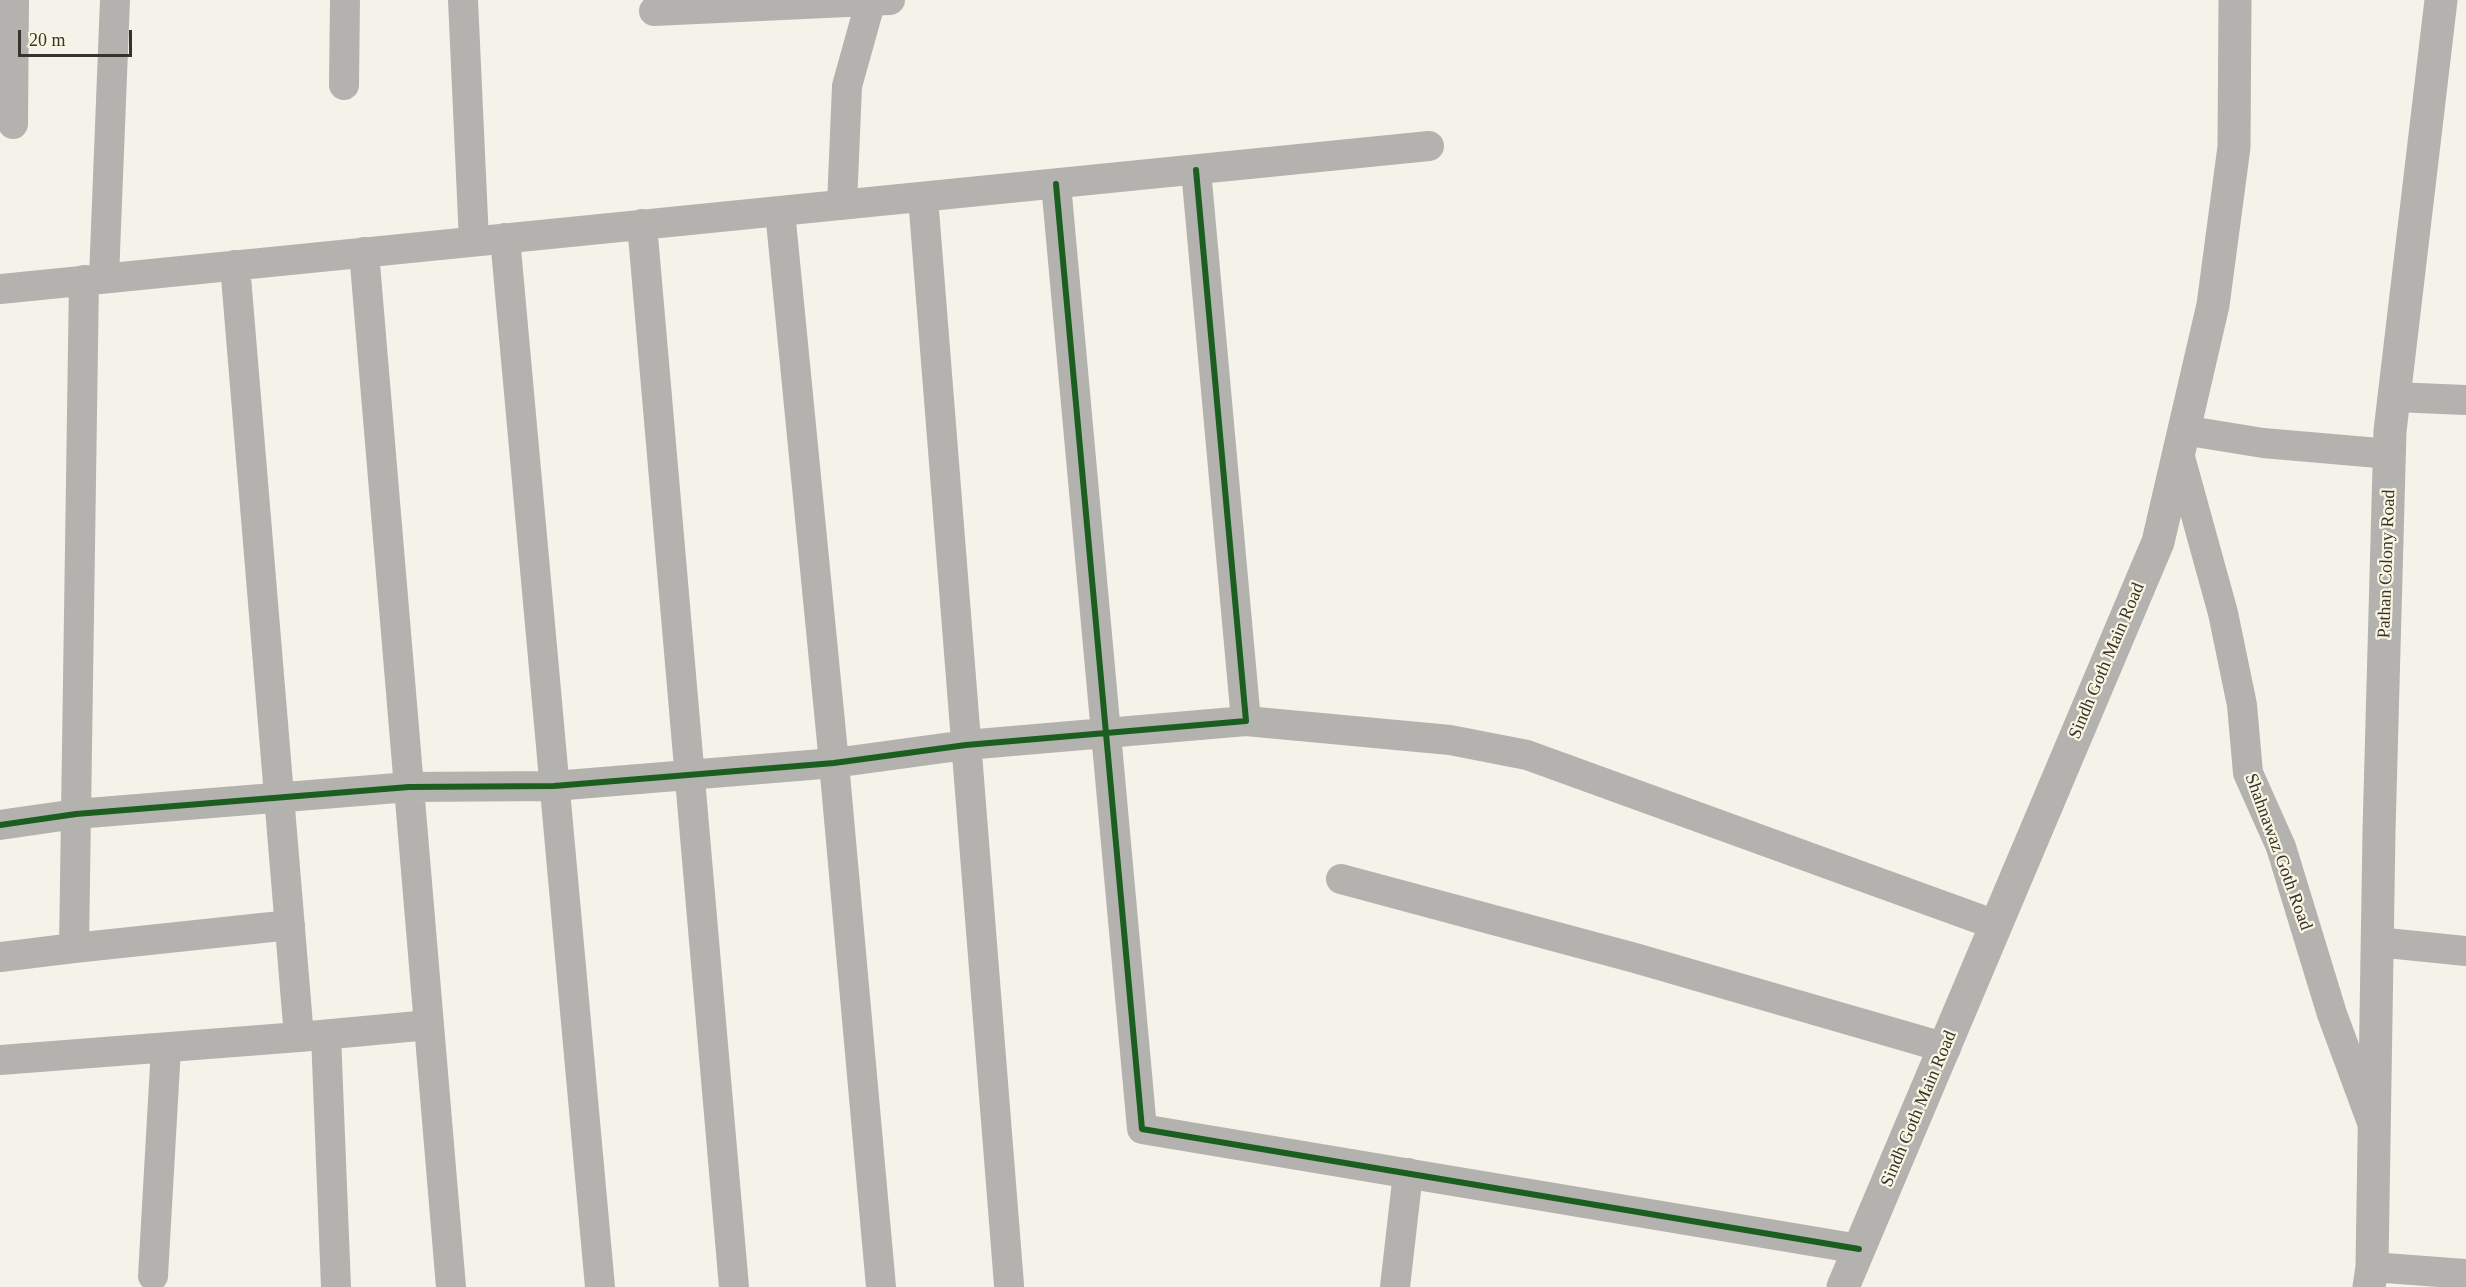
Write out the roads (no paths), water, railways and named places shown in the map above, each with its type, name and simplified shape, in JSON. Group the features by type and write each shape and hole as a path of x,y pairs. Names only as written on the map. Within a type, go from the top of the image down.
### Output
{"street":[{"path":"13,124 14,0"},
{"path":"74,948 76,814 94,279 115,0"},
{"path":"344,85 345,0"},
{"path":"463,0 474,241"},
{"path":"654,11 877,0 847,86 842,205"},
{"name":"Sindh Goth Main Road","path":"1843,1287 2158,542 2213,305 2234,147 2235,0"},
{"name":"Pathan Colony Road","path":"2375,1132 2377,942 2390,454 2394,397 2441,0"},
{"path":"0,289 1429,146"},
{"path":"1196,170 1246,721"},
{"path":"1056,184 1108,735 1142,1129 1859,1249"},
{"path":"923,197 1009,1285"},
{"path":"780,211 834,763 880,1287"},
{"path":"642,224 734,1287"},
{"path":"505,238 600,1287"},
{"path":"364,252 452,1287"},
{"path":"235,265 290,925 313,1036 336,1287"},
{"path":"2394,397 2466,400"},
{"path":"2181,440 2263,443 2390,454"},
{"name":"Shahnawaz Goth Road","path":"2181,440 2223,613 2242,705 2248,773 2281,847 2332,1014 2375,1132 2370,1277"},
{"path":"0,825 76,814 409,787 554,786 690,773 834,763 966,745 1108,735 1246,721 1450,740 1527,755 1996,925"},
{"path":"1341,879 1635,958 1946,1048"},
{"path":"0,957 290,925"},
{"path":"2377,942 2466,951"},
{"path":"0,1060 429,1025"},
{"path":"153,1276 166,1047"},
{"path":"1395,1287 1408,1173"},
{"path":"2370,1277 2466,1274"}]}
